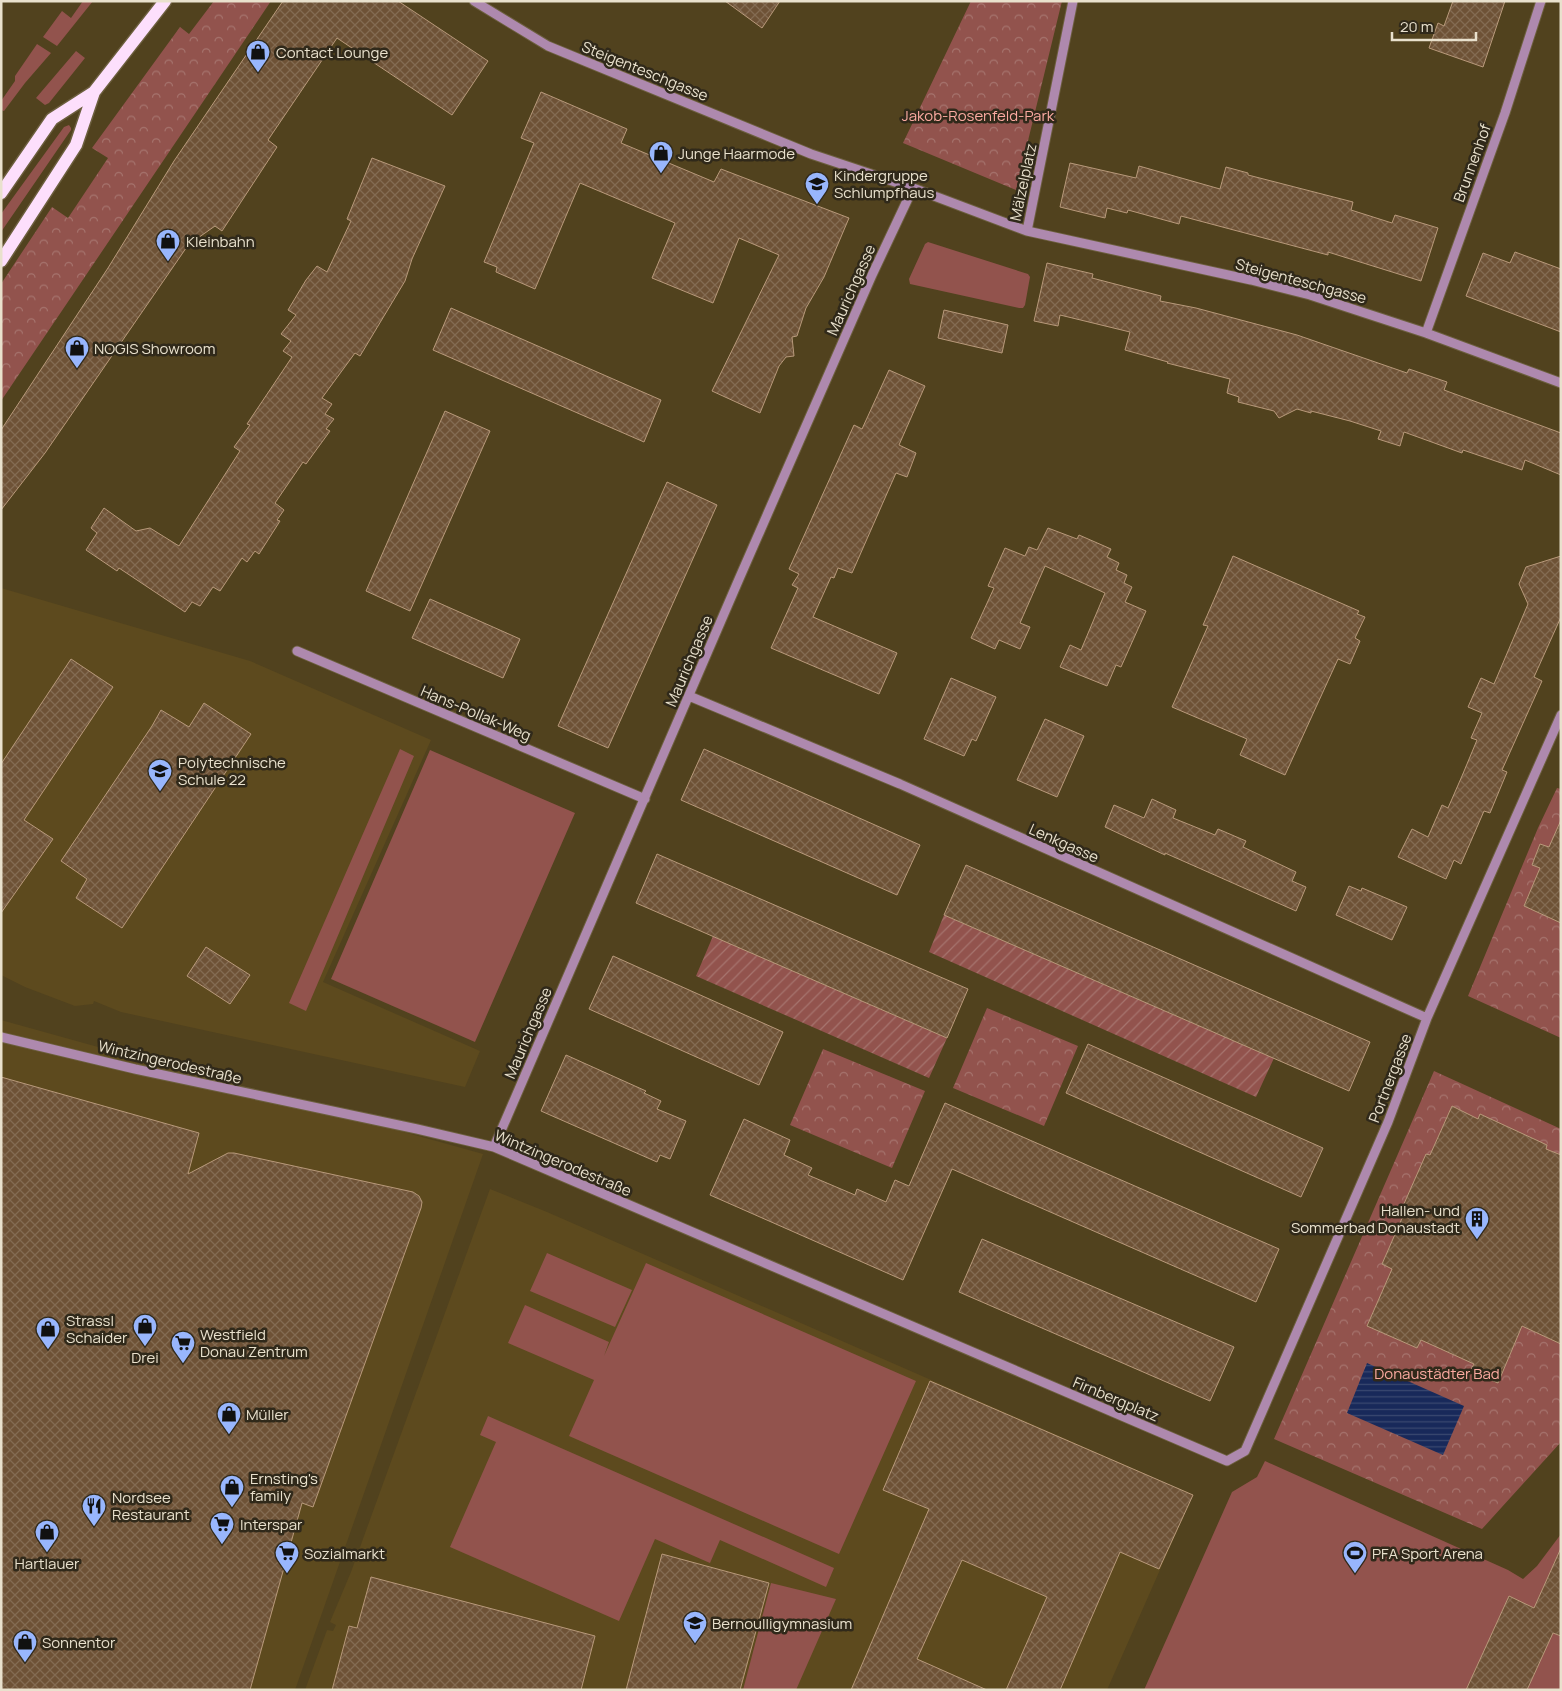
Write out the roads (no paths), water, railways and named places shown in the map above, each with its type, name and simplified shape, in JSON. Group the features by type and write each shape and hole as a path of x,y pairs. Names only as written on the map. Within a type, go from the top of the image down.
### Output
{"main road":[{"path":"1,261 76,145 94,92 165,1"},
{"path":"1,192 52,119 94,92"}],"street":[{"name":"Steigenteschgasse","path":"474,1 548,46 811,154"},
{"name":"Brunnenhof","path":"1426,333 1505,113 1541,1"},
{"name":"Mälzelplatz","path":"811,154 913,188 1027,231 1073,2"},
{"name":"Maurichgasse","path":"494,1147 872,275 913,188"},
{"name":"Steigenteschgasse","path":"1027,231 1310,294 1426,333 1561,383"},
{"name":"Hans-Pollak-Weg","path":"297,651 645,799"},
{"name":"Lenkgasse","path":"689,696 900,784 1427,1018"},
{"name":"Portnergasse","path":"1245,1451 1384,1130 1427,1018 1561,715"},
{"name":"Wintzingerodestraße","path":"1,1037 135,1069 494,1147 976,1354"},
{"name":"Firnbergplatz","path":"976,1354 1227,1461 1245,1451"}],"water":[{"path":"1367,1363 1464,1406 1443,1455 1347,1413"}],"place":[{"name":"Contact Lounge","path":"258,73"},
{"name":"Junge Haarmode","path":"661,174"},
{"name":"Kindergruppe Schlumpfhaus","path":"817,205"},
{"name":"Kleinbahn","path":"168,262"},
{"name":"NOGIS Showroom","path":"77,369"},
{"name":"Polytechnische Schule 22","path":"160,792"},
{"name":"Hallen- und Sommerbad Donaustadt","path":"1477,1240"},
{"name":"Drei","path":"145,1347"},
{"name":"Strassl Schaider","path":"48,1350"},
{"name":"Westfield Donau Zentrum","path":"183,1364"},
{"name":"Müller","path":"229,1435"},
{"name":"Ernsting's family","path":"232,1508"},
{"name":"Nordsee Restaurant","path":"94,1527"},
{"name":"Interspar","path":"222,1545"},
{"name":"Hartlauer","path":"47,1553"},
{"name":"Sozialmarkt","path":"287,1574"},
{"name":"PFA Sport Arena","path":"1355,1574"},
{"name":"Bernoulligymnasium","path":"695,1644"},
{"name":"Sonnentor","path":"25,1663"}],"park label":[{"name":"Jakob-Rosenfeld-Park","path":"978,115"},
{"name":"Donaustädter Bad","path":"1437,1373"}]}
